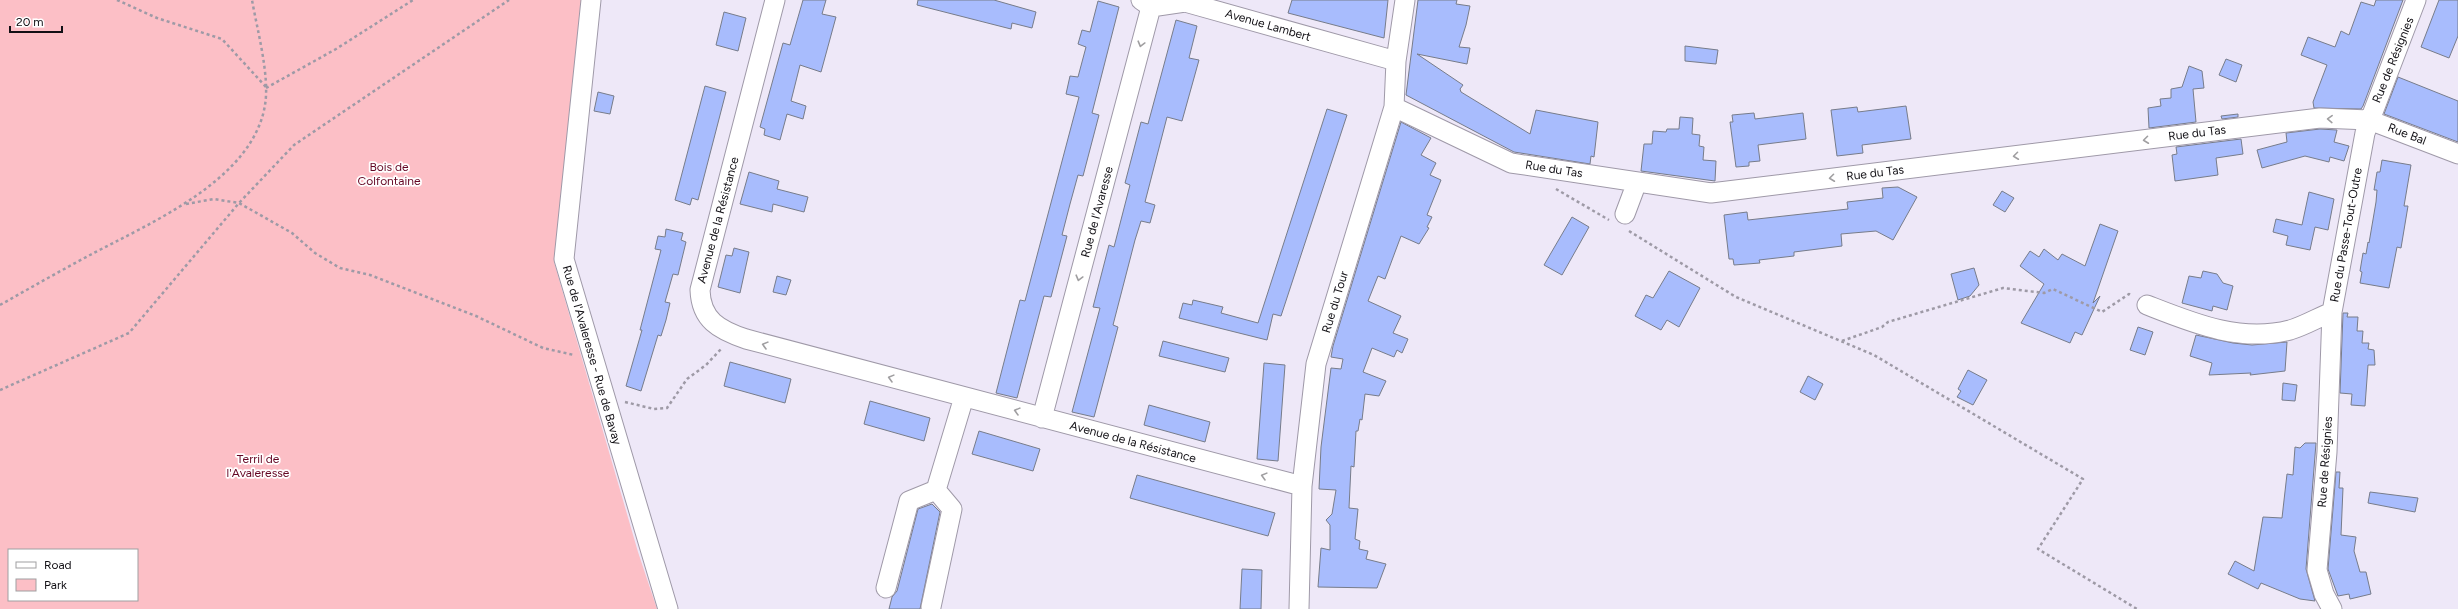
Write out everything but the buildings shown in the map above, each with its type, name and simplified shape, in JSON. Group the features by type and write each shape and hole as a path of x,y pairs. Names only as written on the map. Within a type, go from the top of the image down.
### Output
{"street":[{"name":"Rue de l'Avaleresse - Rue de Bavay","path":"591,0 564,259 649,551 668,609"},
{"name":"Avenue de la Résistance","path":"775,0 700,290 700,305 709,319 725,332 1042,418 1302,486"},
{"name":"Rue du Tour","path":"1299,609 1302,486 1316,364 1394,108 1396,61 1404,0"},
{"name":"Rue de Résignies","path":"2367,126 2416,0"},
{"name":"Avenue Lambert","path":"1146,3 1185,2 1396,61"},
{"name":"Rue de l'Avaresse","path":"1042,418 1146,3"},
{"name":"Rue du Tas","path":"1394,108 1510,163 1711,193 2320,118 2367,126"},
{"name":"Rue Bal","path":"2367,126 2458,154"},
{"name":"Rue du Passe-Tout-Outre","path":"2147,305 2202,326 2235,333 2260,334 2290,330 2332,312 2367,126"},
{"path":"1622,223 1637,182"},
{"name":"Rue de Résignies","path":"2332,312 2327,452 2317,570 2324,594 2332,609"},
{"path":"936,490 964,397"},
{"path":"886,588 909,501 936,490"},
{"path":"931,607 952,509 936,490"}],"path":[{"path":"117,0 157,18 222,39 266,88"},
{"path":"0,305 186,204 238,160 250,144 265,106 266,88 252,0"},
{"path":"266,88 336,49 413,0"},
{"path":"0,390 129,333 239,203 294,144 509,0"},
{"path":"1552,187 1622,223 1736,297 1874,355 2083,480 2038,548 2137,609"},
{"path":"186,204 214,199 239,203 292,232 315,253 340,268 370,276 476,316 543,348 577,356 596,365"},
{"path":"1842,342 1882,327 1888,322 2002,288 2044,293 2053,289 2102,312 2129,294 2147,305"},
{"path":"606,399 633,403 654,410 667,408 687,379 706,365 721,350 725,332"}],"green space":[{"name":"Bois de Colfontaine","path":"0,0 592,0 554,262 638,552 657,609 0,609"}],"park label":[{"name":"Terril de l'Avaleresse","path":"258,466"}]}
